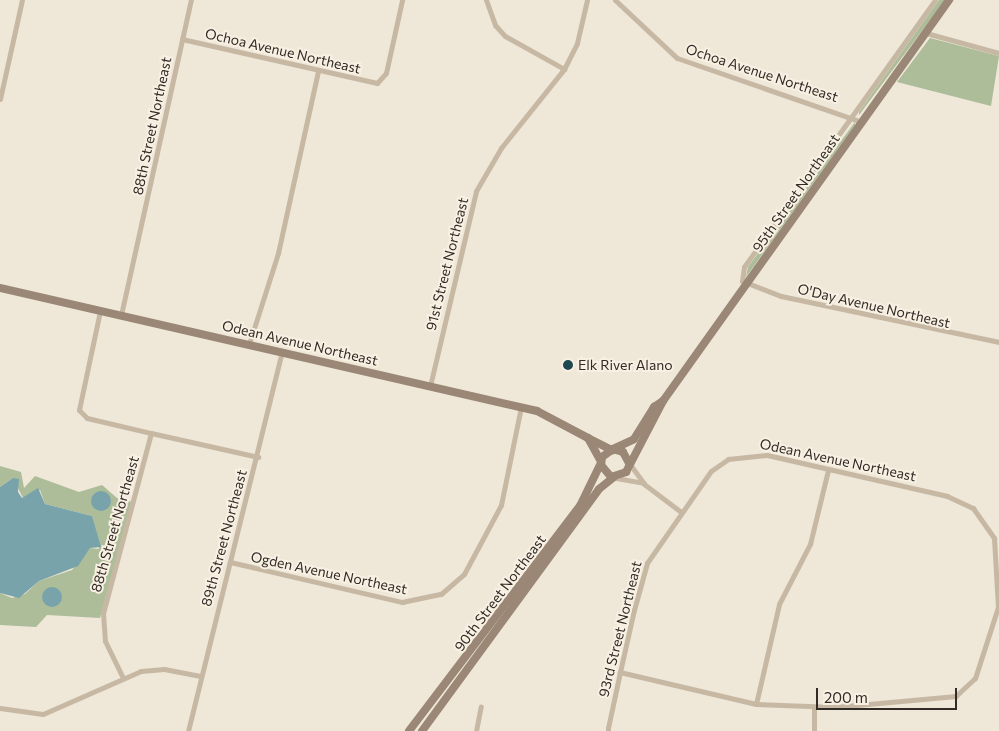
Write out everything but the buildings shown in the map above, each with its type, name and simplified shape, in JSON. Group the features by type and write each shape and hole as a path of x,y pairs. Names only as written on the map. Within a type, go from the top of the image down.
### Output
{"main road":[{"name":"95th Street Northeast","path":"664,401 950,0"},
{"name":"Odean Avenue Northeast","path":"0,288 521,407 554,418 612,450"},
{"path":"601,462 612,450 631,442 654,407 664,401"},
{"path":"588,438 601,462 604,473 615,477 630,464 664,401"},
{"path":"612,450 623,452 630,464"},
{"name":"90th Street Northeast","path":"409,731 580,506 601,462"},
{"name":"90th Street Northeast","path":"422,731 599,488 615,477"}],"street":[{"path":"0,99 22,0"},
{"name":"88th Street Northeast","path":"122,315 191,0"},
{"name":"Ochoa Avenue Northeast","path":"182,40 318,71 379,82 386,73 402,0"},
{"path":"486,0 495,24 505,36 564,69"},
{"name":"91st Street Northeast","path":"430,386 476,191 500,148 564,69 577,43 587,0"},
{"name":"Ochoa Avenue Northeast","path":"615,0 677,58 853,116 862,122"},
{"path":"746,285 742,281 744,267 935,0"},
{"path":"926,33 999,54"},
{"path":"249,344 275,262 318,71"},
{"name":"O'Day Avenue Northeast","path":"746,285 998,343"},
{"path":"100,311 79,410 87,418 258,457"},
{"name":"89th Street Northeast","path":"188,731 200,676 258,457 282,352"},
{"name":"Ogden Avenue Northeast","path":"230,562 402,602 423,601 459,581 499,509 521,407"},
{"name":"88th Street Northeast","path":"122,676 105,641 103,613 151,433"},
{"name":"Odean Avenue Northeast","path":"681,512 711,471 735,456 761,454 957,499 973,508 990,528 998,562 998,607 979,670 961,693 949,698 814,708"},
{"path":"630,464 644,484 681,512"},
{"path":"756,704 779,604 810,544 828,470"},
{"path":"615,477 644,484"},
{"name":"93rd Street Northeast","path":"608,731 620,672 647,564 681,512"},
{"path":"0,708 43,714 122,676 164,669 200,676"},
{"path":"620,672 756,704 814,708 814,731"},
{"path":"476,731 481,706"}],"green space":[{"path":"939,0 945,0 859,115 859,112"},
{"path":"930,38 999,56 991,106 897,82"},
{"path":"855,122 855,125 746,277 748,267"},
{"path":"0,466 21,472 24,488 35,476 79,492 102,485 117,498 132,502 100,618 47,615 36,627 0,625 0,593 12,598 25,594 39,581 72,570 90,548 99,549 92,516 45,504 40,490 23,498 13,478 0,487"}],"water":[{"path":"13,478 19,479 18,492 22,498 38,488 45,504 92,516 101,547 90,548 78,566 39,581 19,598 0,593 0,487"},
{"path":"97,491 105,491 111,497 111,505 105,511 97,511 91,505 91,497"},
{"path":"48,587 56,587 62,593 62,601 56,607 48,607 42,601 42,593"}],"place":[{"name":"Elk River Alano","path":"568,365"}]}
